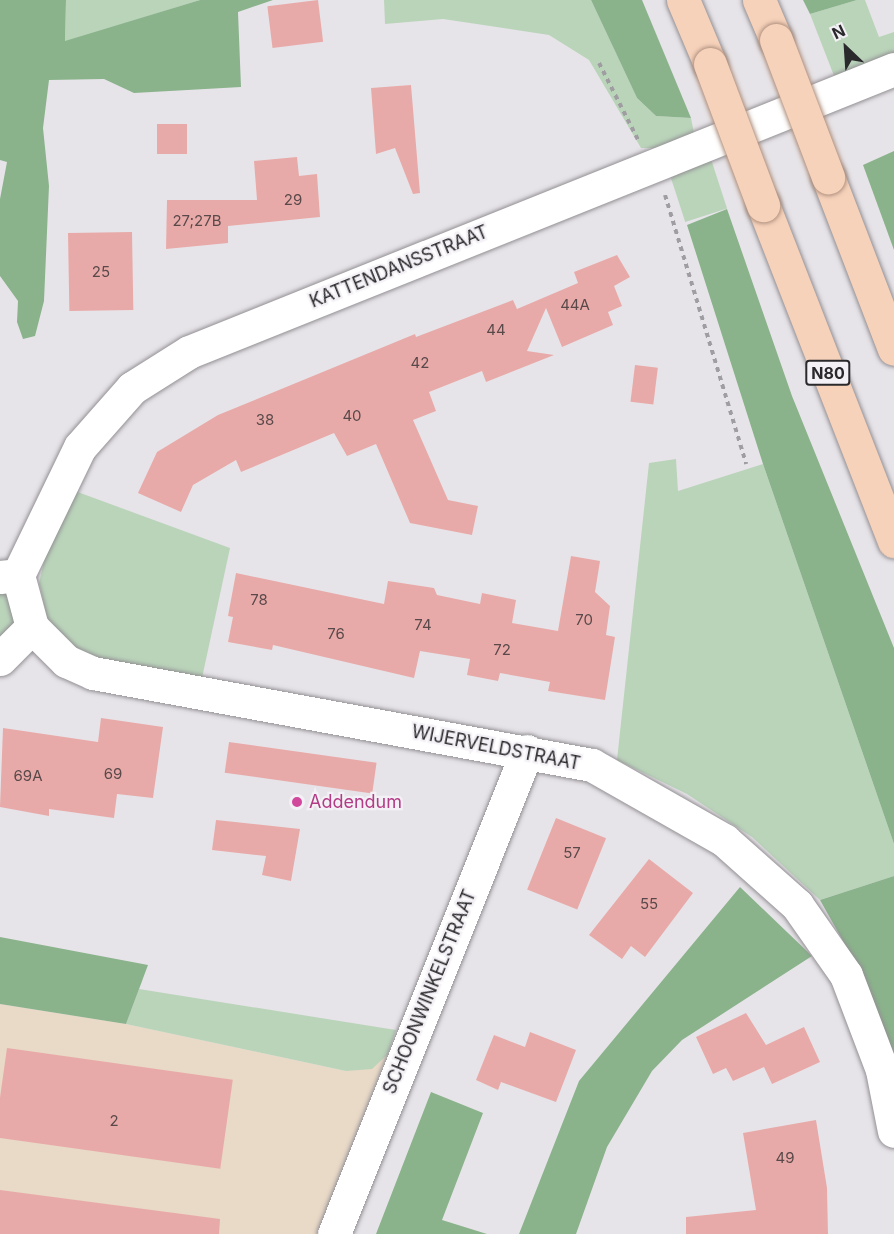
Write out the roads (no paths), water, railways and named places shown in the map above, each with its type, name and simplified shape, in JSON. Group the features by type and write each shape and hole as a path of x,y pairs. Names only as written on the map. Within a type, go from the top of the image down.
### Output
{"highway":[{"name":"N80","path":"683,0 710,64 894,541"},
{"path":"759,0 894,350"}],"street":[{"name":"KATTENDANSSTRAAT","path":"9,576 80,447 132,388 189,352 650,167 892,75"},
{"name":"WIJERVELDSTRAAT","path":"9,576 32,627 66,661 93,673 527,751 592,765 644,792 724,840 797,904 846,975 882,1070 894,1131"},
{"path":"0,658 32,627"},
{"name":"SCHOONWINKELSTRAAT","path":"334,1234 527,751"}],"place":[{"name":"Addendum","path":"297,802"}]}
